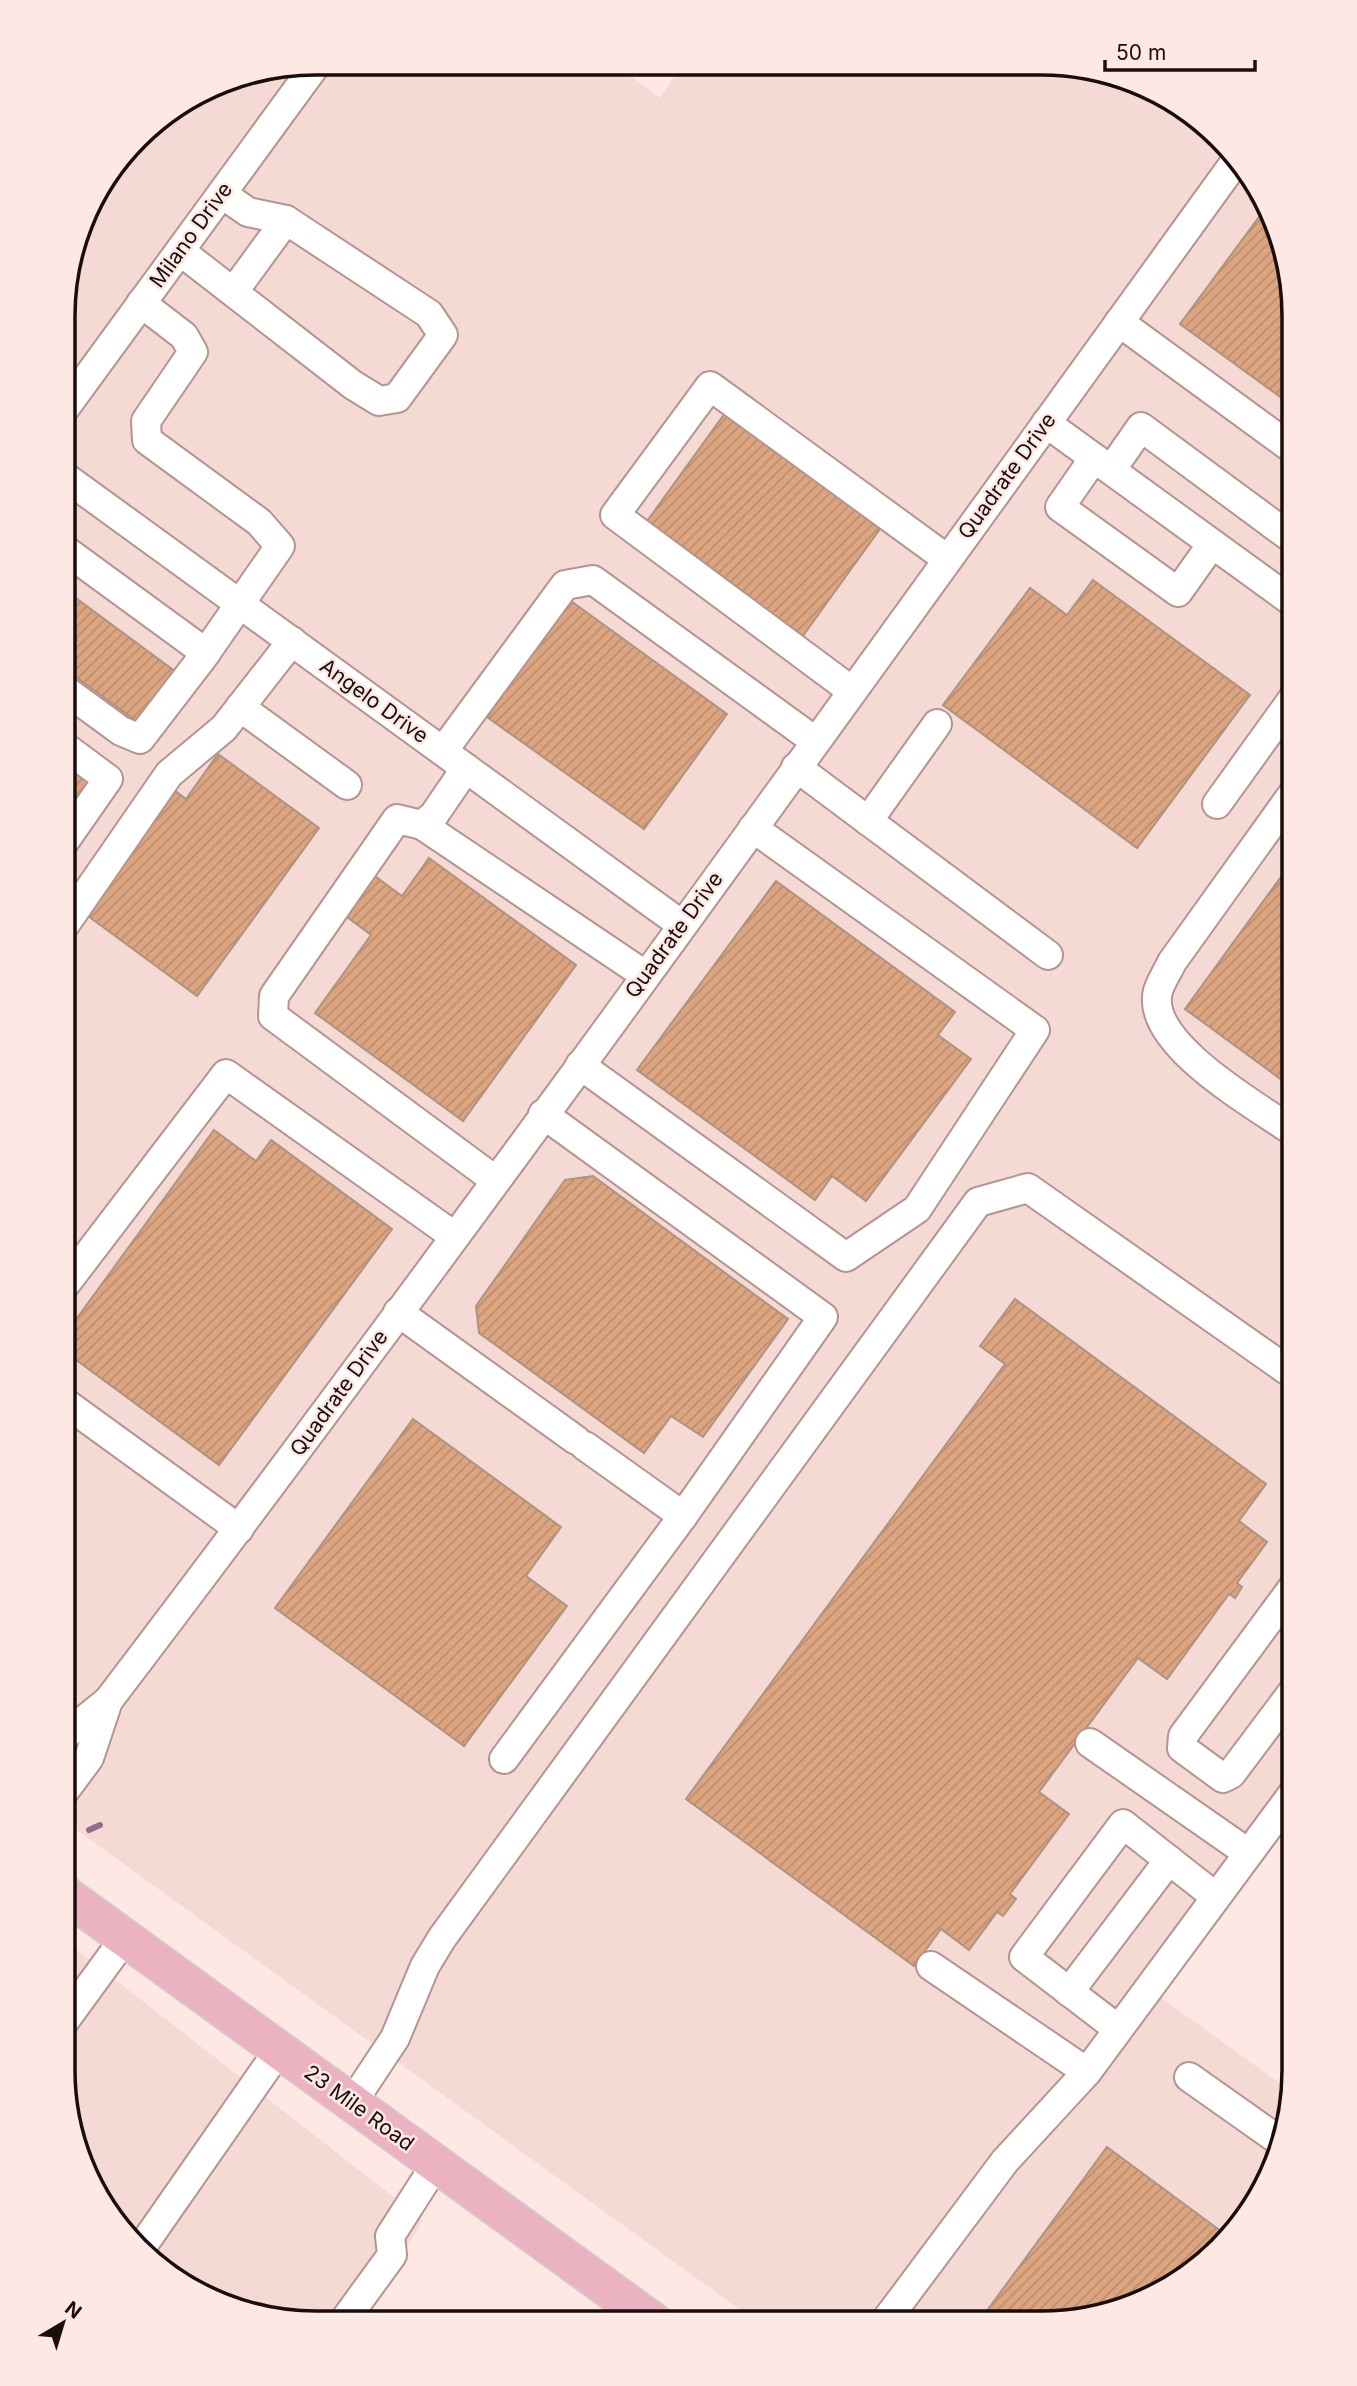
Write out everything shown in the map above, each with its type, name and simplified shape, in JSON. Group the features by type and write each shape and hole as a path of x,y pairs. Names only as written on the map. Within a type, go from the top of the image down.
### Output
{"main road":[{"name":"23 Mile Road","path":"75,1902 639,2311"}],"street":[{"name":"Milano Drive","path":"75,394 308,76"},
{"name":"Quadrate Drive","path":"75,1727 108,1701 239,1529 753,828 1231,168"},
{"path":"180,251 353,385 379,401 397,398 443,335 429,314 286,220 248,212 222,194"},
{"path":"234,291 286,220"},
{"path":"75,697 121,731 140,739 206,653 280,545 259,522 147,440 146,421 193,352 184,336 141,303"},
{"path":"1119,322 1282,441"},
{"path":"852,691 615,515 710,386 947,559"},
{"path":"1046,423 1282,594"},
{"path":"1212,544 1178,592 1060,507 1141,427 1282,531"},
{"name":"Angelo Drive","path":"75,484 682,925"},
{"path":"75,557 206,653"},
{"path":"443,751 565,585 593,580 816,741"},
{"path":"75,910 169,774 224,728 292,641"},
{"path":"240,707 347,785"},
{"path":"1217,804 1282,714"},
{"path":"868,821 937,724"},
{"path":"75,754 108,779 75,826"},
{"path":"796,767 1048,955"},
{"path":"422,825 434,815 466,768"},
{"path":"1282,809 1172,962 1157,993 1162,1026 1182,1052 1282,1123"},
{"path":"495,1180 273,1016 274,996 397,819 422,825 645,975"},
{"path":"580,1065 846,1257 917,1209 1035,1030 753,828"},
{"path":"75,1272 226,1074 454,1236"},
{"path":"504,1759 683,1516 823,1317 543,1114"},
{"path":"352,2103 395,2038 425,1966 442,1938 978,1202 1028,1188 1281,1366"},
{"path":"398,1312 683,1516"},
{"path":"75,1410 239,1529"},
{"path":"1281,1603 1183,1736 1182,1748 1223,1778 1231,1774 1281,1707"},
{"name":"Quadrate Drive","path":"75,1777 89,1758 108,1701"},
{"path":"1090,1743 1248,1853"},
{"path":"893,2311 1005,2161 1087,2071 1281,1809"},
{"path":"1118,2029 1024,1957 1123,1824 1216,1897"},
{"path":"1069,1992 1169,1860"},
{"path":"75,2007 125,1938"},
{"path":"931,1966 1087,2071"},
{"path":"146,2240 279,2050"},
{"path":"1189,2077 1272,2137"},
{"path":"351,2311 392,2255 390,2236 436,2164"}],"shaded area":[{"path":"675,75 1040,75 1088,80 1147,100 1175,116 1200,135 1222,157 1257,210 1277,269 1282,317 1281,1802 1135,1979 1281,2084 1274,2132 1249,2190 1232,2216 1211,2240 1187,2261 1161,2278 1118,2298 1088,2306 1040,2311 742,2311 75,1829 77,285 83,254 100,210 135,157 157,135 196,108 254,83 301,76 629,76 660,98"},
{"path":"75,1948 423,2220 368,2311 285,2309 254,2303 196,2278 157,2251 135,2229 116,2204 88,2147 80,2117 76,2085"}],"building":[{"path":"1259,217 1269,239 1277,269 1282,317 1282,398 1180,324"},
{"path":"728,409 885,522 802,637 645,524"},
{"path":"1093,580 1250,695 1137,848 943,705 1030,588 1067,615"},
{"path":"75,597 176,672 139,723 75,676"},
{"path":"571,601 727,714 644,829 487,717"},
{"path":"218,754 319,828 197,996 84,913 174,790 186,799"},
{"path":"75,770 94,784 75,809"},
{"path":"429,858 576,965 463,1121 315,1013 371,935 343,914 372,874 402,896"},
{"path":"1282,876 1282,1080 1185,1009"},
{"path":"776,881 955,1012 938,1035 971,1059 866,1201 832,1176 815,1200 637,1070"},
{"path":"214,1130 256,1161 271,1140 392,1229 219,1465 75,1359 75,1321"},
{"path":"593,1176 788,1319 703,1437 671,1416 644,1453 479,1333 476,1306 565,1180"},
{"path":"1015,1299 1266,1484 1239,1521 1267,1542 1237,1583 1242,1587 1235,1598 1229,1594 1167,1679 1138,1658 1039,1792 1069,1814 1010,1894 1016,1899 1003,1916 997,1912 969,1950 941,1929 914,1966 686,1799 1005,1364 980,1346"},
{"path":"413,1419 561,1527 526,1576 567,1606 464,1746 275,1608"},
{"path":"1107,2147 1220,2230 1187,2261 1147,2286 1118,2298 1088,2306 1056,2310 987,2311"}],"waterway":[{"path":"89,1830 100,1825"}]}
